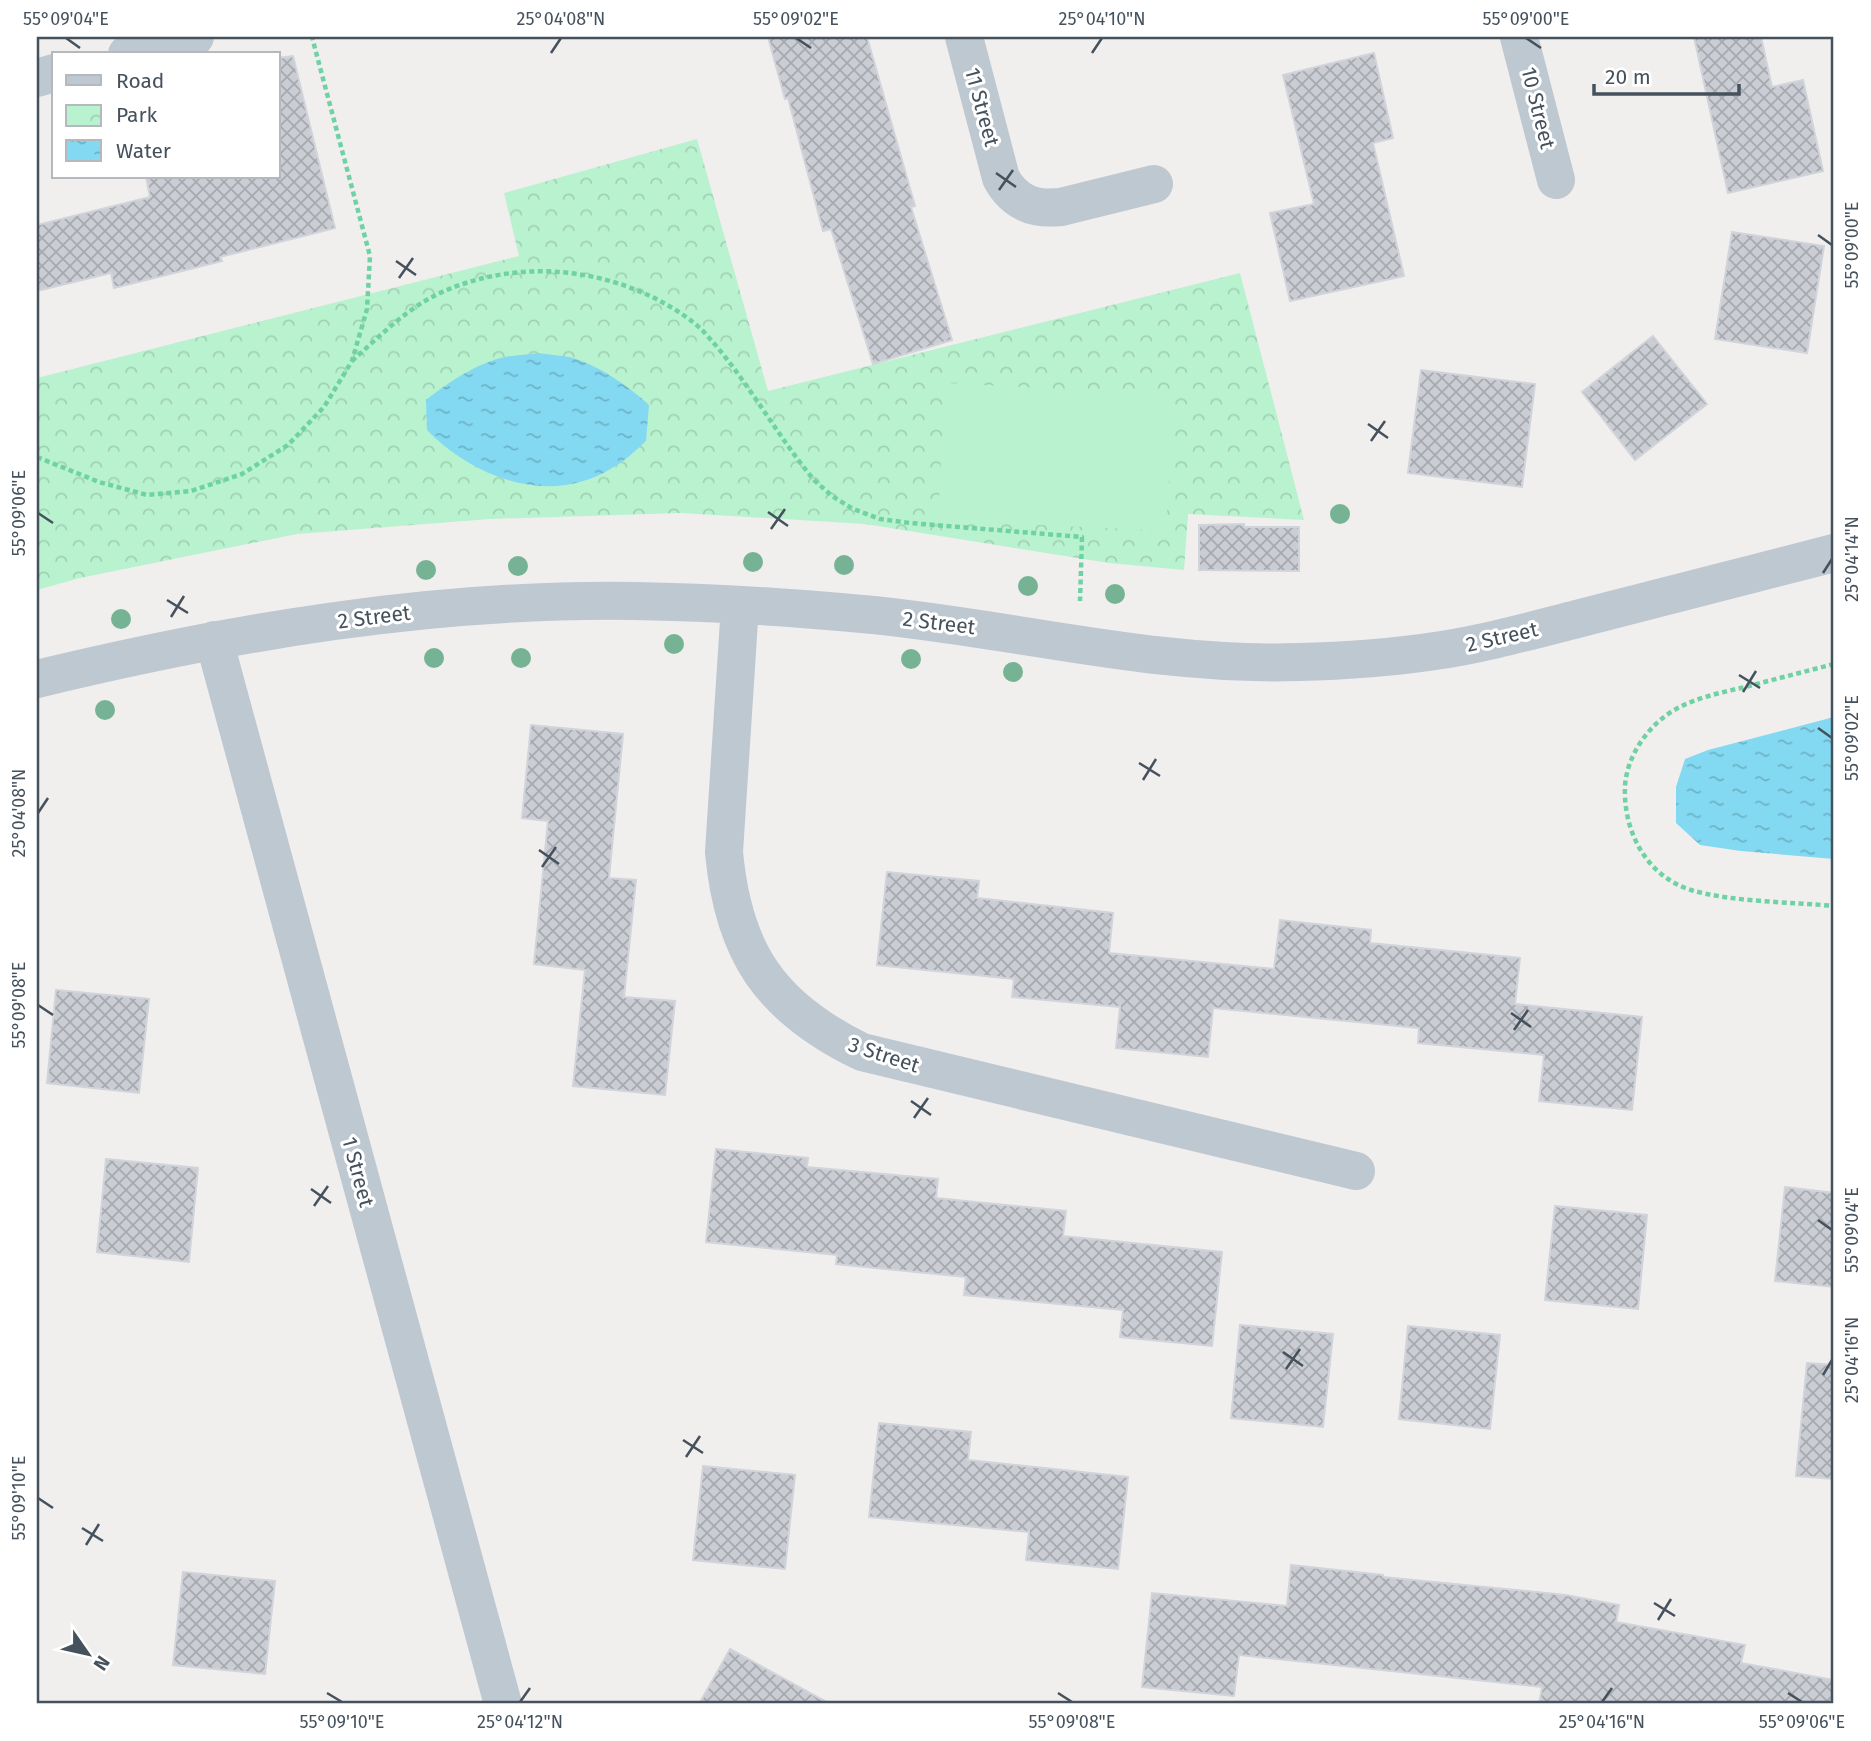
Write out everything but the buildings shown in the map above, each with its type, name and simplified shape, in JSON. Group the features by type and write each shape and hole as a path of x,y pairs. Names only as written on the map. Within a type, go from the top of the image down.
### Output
{"street":[{"path":"136,52 195,37"},
{"name":"11 Street","path":"964,37 1001,178 1008,191 1019,200 1033,206 1054,208 1154,184"},
{"name":"10 Street","path":"1519,37 1556,180"},
{"name":"2 Street","path":"37,679 214,640 420,611 630,601 740,605 908,618 995,629 1150,656 1222,662 1294,663 1366,659 1437,651 1507,637 1834,553"},
{"name":"3 Street","path":"740,605 724,852 727,889 737,925 752,958 773,988 799,1015 830,1036 862,1052 1356,1171"},
{"name":"1 Street","path":"214,640 503,1704"}],"path":[{"path":"37,457 99,482 147,495 191,491 242,474 288,445 324,407 352,361 368,309 370,256 312,37"},
{"path":"352,361 409,310 440,293 472,281 507,273 577,273 643,292 674,309 701,330 814,480 853,509 880,519 909,523 1082,537 1080,645"},
{"path":"1834,664 1702,698 1675,710 1653,727 1636,750 1626,776 1624,804 1631,832 1644,857 1664,876 1689,890 1717,896 1834,906"}],"green space":[{"path":"697,139 768,391 1240,273 1304,520 1188,514 1184,570 1109,563 865,524 681,513 490,519 297,534 80,578 37,590 37,378 519,256 504,193"},
{"path":"945,383 1174,395 1166,531 938,520"}],"water":[{"path":"539,353 569,357 594,366 641,398 649,405 646,441 617,465 588,480 539,486 514,482 467,462 427,430 426,400 444,387 474,368 495,360"},
{"path":"1834,717 1834,859 1700,845 1676,823 1676,787 1685,759 1708,750"}]}
